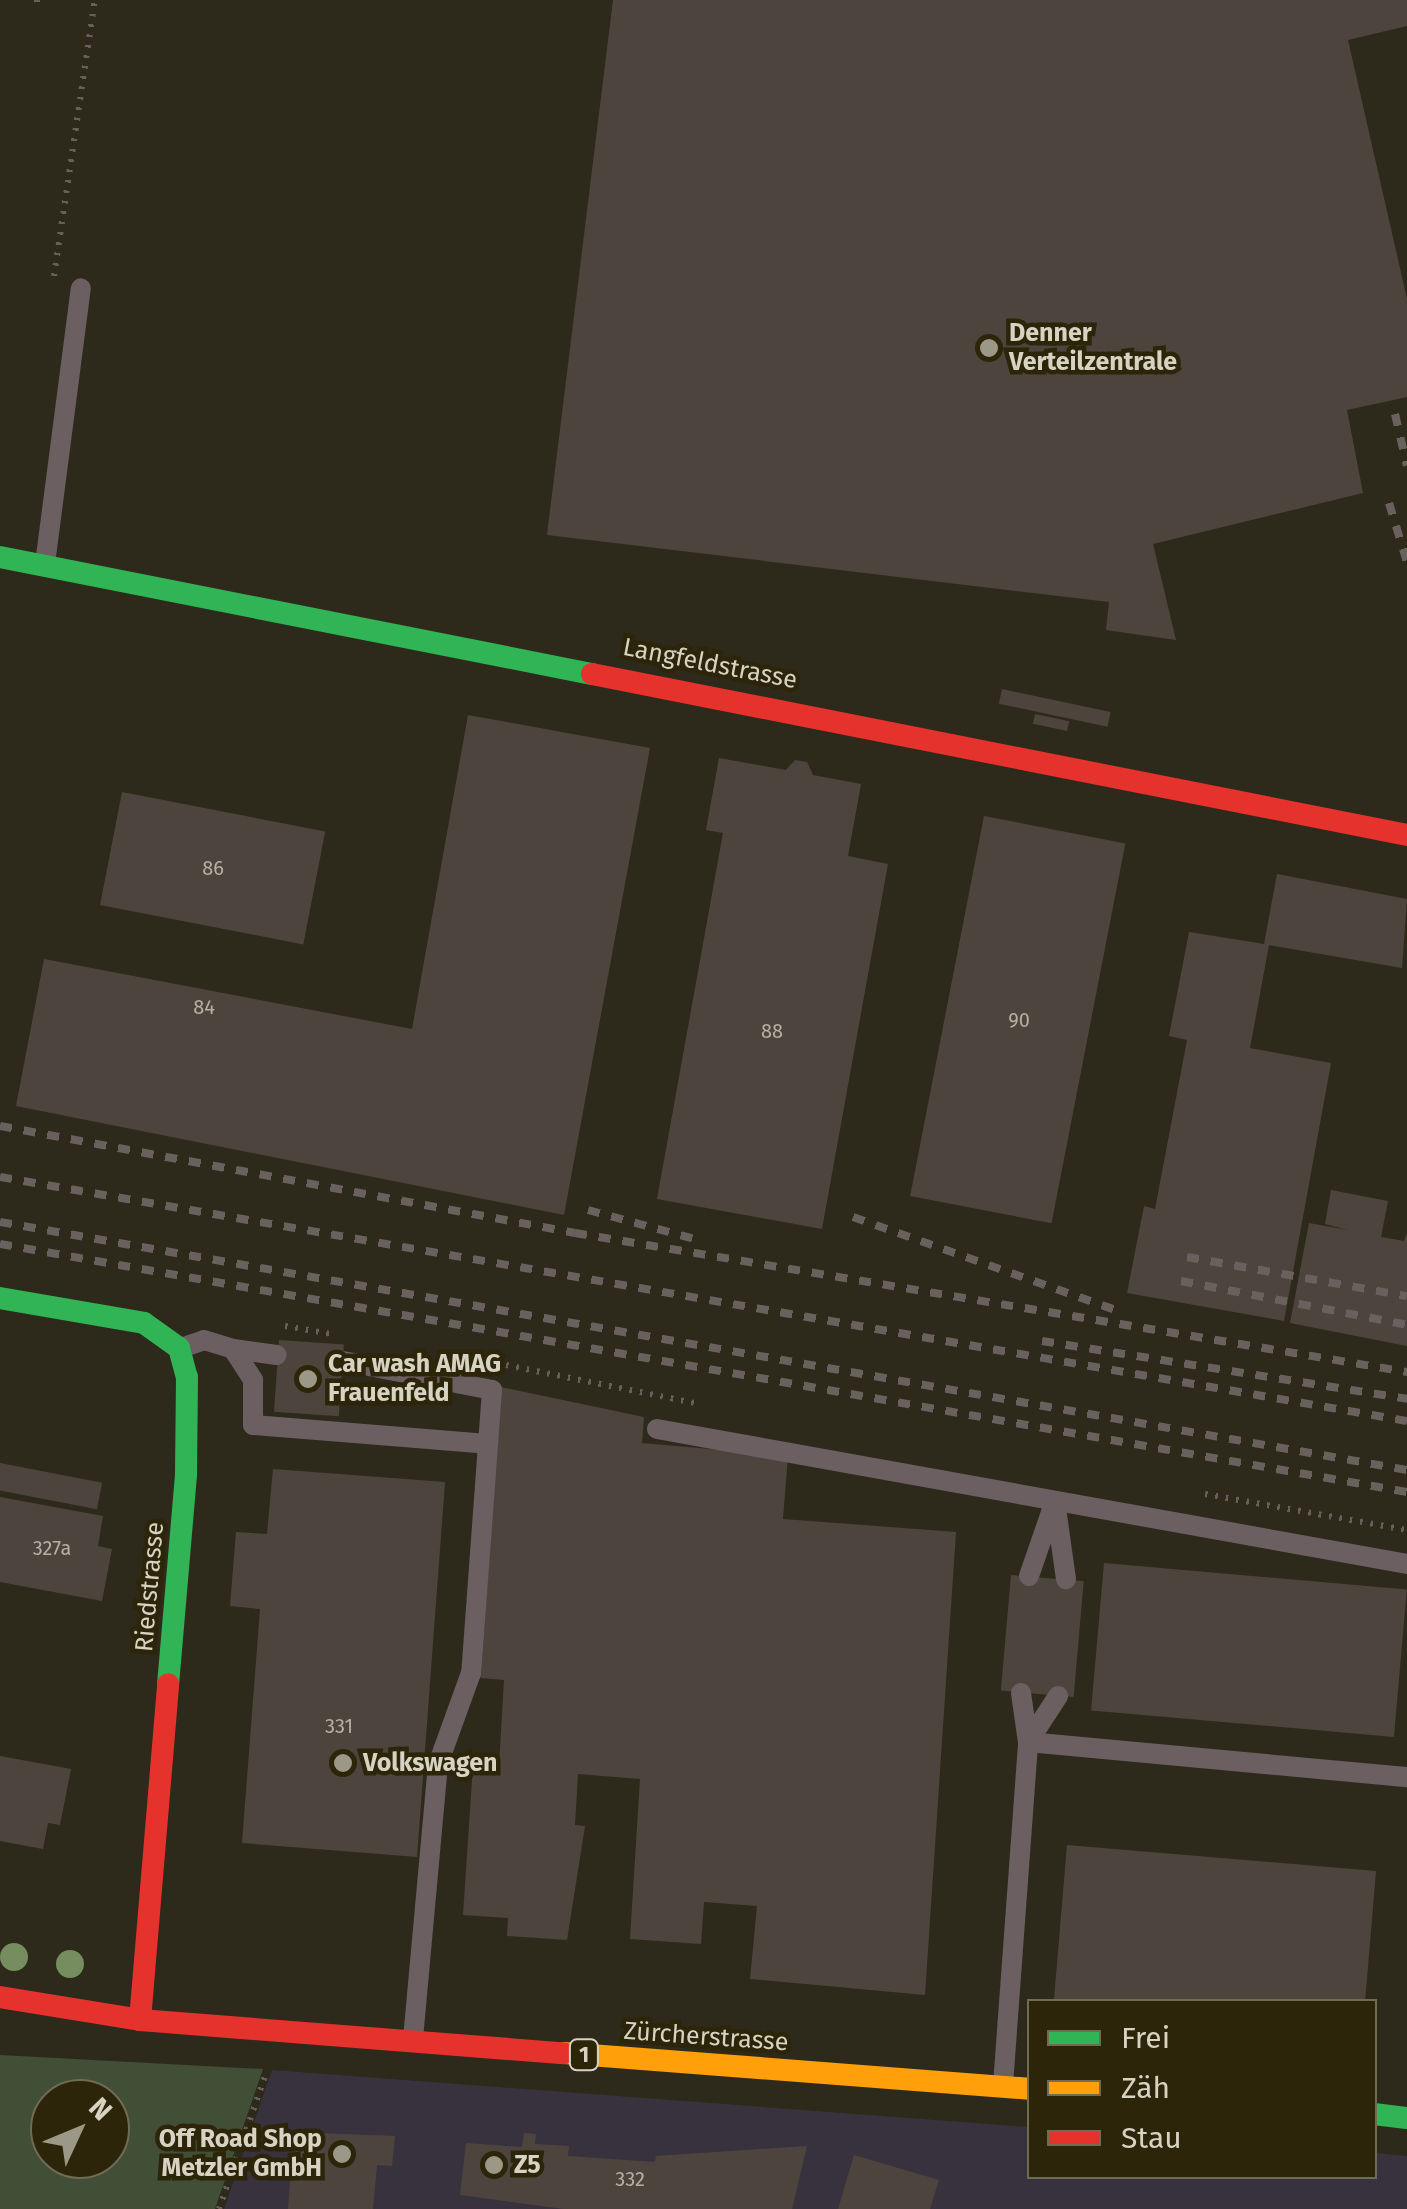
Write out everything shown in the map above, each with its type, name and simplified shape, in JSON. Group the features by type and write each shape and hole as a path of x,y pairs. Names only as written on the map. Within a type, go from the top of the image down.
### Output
{"street":[{"name":"Langfeldstrasse","path":"0,557 1407,835"},
{"path":"0,1298 144,1322 179,1348"},
{"name":"Riedstrasse","path":"140,2020 190,1406 179,1348"},
{"name":"Zürcherstrasse","path":"0,1997 140,2020 1027,2088"},
{"name":"Zürcherstrasse","path":"0,2022 140,2020"},
{"path":"1377,2114 1407,2118"}],"lane":[{"path":"45,565 81,288"},
{"path":"179,1348 204,1340 233,1349 278,1354"},
{"path":"233,1349 253,1380 253,1425 487,1444"},
{"path":"343,1362 492,1390 470,1674 438,1764 412,2042"},
{"path":"657,1429 1407,1564"},
{"path":"1030,1576 1055,1502"},
{"path":"1055,1502 1066,1579"},
{"path":"1003,2086 1028,1742 1021,1693"},
{"path":"1028,1742 1058,1696"},
{"path":"1028,1742 1407,1777"}],"path":[{"path":"274,1324 352,1338"},
{"path":"490,1362 716,1407"},
{"path":"1183,1490 1407,1530"},
{"path":"219,2209 269,2063"}],"shaded area":[{"path":"272,2070 1027,2127 1027,2179 1377,2179 1377,2153 1407,2156 1407,2209 224,2209"}],"green space":[{"path":"0,2055 263,2069 215,2209 0,2209"}],"building":[{"name":"Denner Verteilzentrale","path":"613,0 1407,0 1407,26 1348,40 1407,299 1407,397 1347,410 1363,493 1153,544 1176,640 1106,630 1109,602 547,535"},
{"path":"1002,689 1111,712 1107,727 999,704"},
{"path":"1035,714 1069,721 1067,731 1033,724"},
{"path":"468,715 650,748 564,1215 16,1106 44,959 412,1029"},
{"path":"719,758 786,770 795,760 807,762 813,775 861,784 848,856 888,864 822,1229 657,1199 723,833 706,830"},
{"path":"122,792 325,831 303,944 100,905"},
{"path":"984,816 1125,843 1052,1223 910,1196"},
{"path":"1277,874 1407,899 1402,968 1269,945 1250,1048 1331,1063 1284,1321 1127,1293 1144,1206 1155,1209 1187,1040 1169,1036 1189,932 1264,944"},
{"path":"1331,1190 1388,1201 1381,1237 1404,1241 1407,1233 1407,1346 1290,1323 1309,1223 1348,1230 1325,1224"},
{"name":"Car wash AMAG Frauenfeld","path":"279,1340 344,1345 339,1416 274,1412"},
{"path":"501,1387 644,1417 642,1443 788,1456 783,1519 956,1532 925,1995 750,1979 757,1906 704,1902 701,1944 630,1939 640,1779 578,1774 575,1825 585,1826 567,1940 507,1936 508,1918 463,1915 473,1766 499,1767 504,1680 481,1678"},
{"path":"0,1463 102,1483 97,1509 0,1491"},
{"path":"273,1469 445,1482 417,1857 242,1843 260,1609 230,1606 236,1532 267,1534"},
{"path":"0,1497 103,1516 98,1546 112,1549 102,1601 0,1582"},
{"path":"1104,1563 1407,1589 1394,1737 1091,1710"},
{"path":"1011,1575 1084,1581 1074,1697 1001,1691"},
{"path":"0,1756 71,1769 60,1825 48,1823 43,1849 0,1841"},
{"path":"1067,1845 1376,1871 1365,1999 1054,1999"},
{"path":"294,2132 395,2136 392,2166 377,2165 373,2209 288,2209"},
{"path":"524,2133 536,2134 535,2144 569,2146 568,2156 655,2162 656,2156 807,2146 792,2209 564,2209 460,2195 466,2143 522,2147"},
{"path":"854,2155 939,2180 930,2209 838,2209"}],"railway":[{"path":"1395,414 1407,466"},
{"path":"1389,503 1407,562"},
{"path":"0,1126 575,1233 1407,1372"},
{"path":"0,1177 1407,1421"},
{"path":"588,1210 695,1239"},
{"path":"853,1217 1119,1311"},
{"path":"0,1222 1407,1470"},
{"path":"0,1244 1407,1492"},
{"path":"1187,1257 1407,1296"},
{"path":"1181,1281 1407,1325"},
{"path":"1042,1341 1407,1399"}],"traffic: fast":[{"path":"0,557 592,674"},
{"path":"0,1298 144,1323 179,1348 187,1377 186,1475 168,1684"},
{"path":"1377,2114 1407,2118"}],"traffic: slow":[{"path":"564,2053 1027,2089"}],"traffic: jam":[{"path":"592,674 1407,835"},
{"path":"140,2020 168,1684"},
{"path":"0,1997 140,2020 564,2053"}],"place":[{"name":"Denner Verteilzentrale","path":"989,348"},
{"name":"Car wash AMAG Frauenfeld","path":"308,1379"},
{"name":"Volkswagen","path":"343,1763"},
{"name":"Off Road Shop Metzler GmbH","path":"342,2154"},
{"name":"Z5","path":"494,2165"}]}
